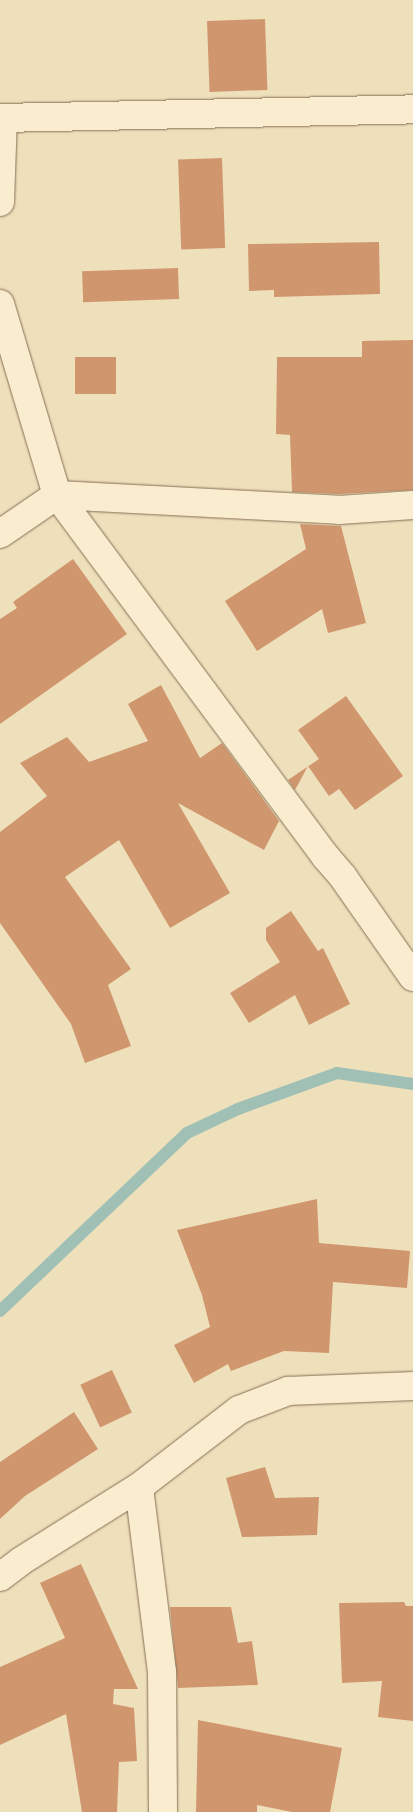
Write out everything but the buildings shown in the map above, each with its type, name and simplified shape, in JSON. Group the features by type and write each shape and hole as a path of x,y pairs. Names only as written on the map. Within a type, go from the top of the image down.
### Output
{"street":[{"path":"0,202 2,118 413,109"},
{"path":"0,304 57,495 325,856 343,877 413,977"},
{"path":"0,534 57,495 340,510 413,505"},
{"path":"0,1577 21,1560 139,1487 239,1410 288,1391 413,1386"},
{"path":"139,1487 162,1672 163,1812"}],"waterway":[{"path":"0,1311 187,1133 238,1109 337,1073 413,1084"}]}
